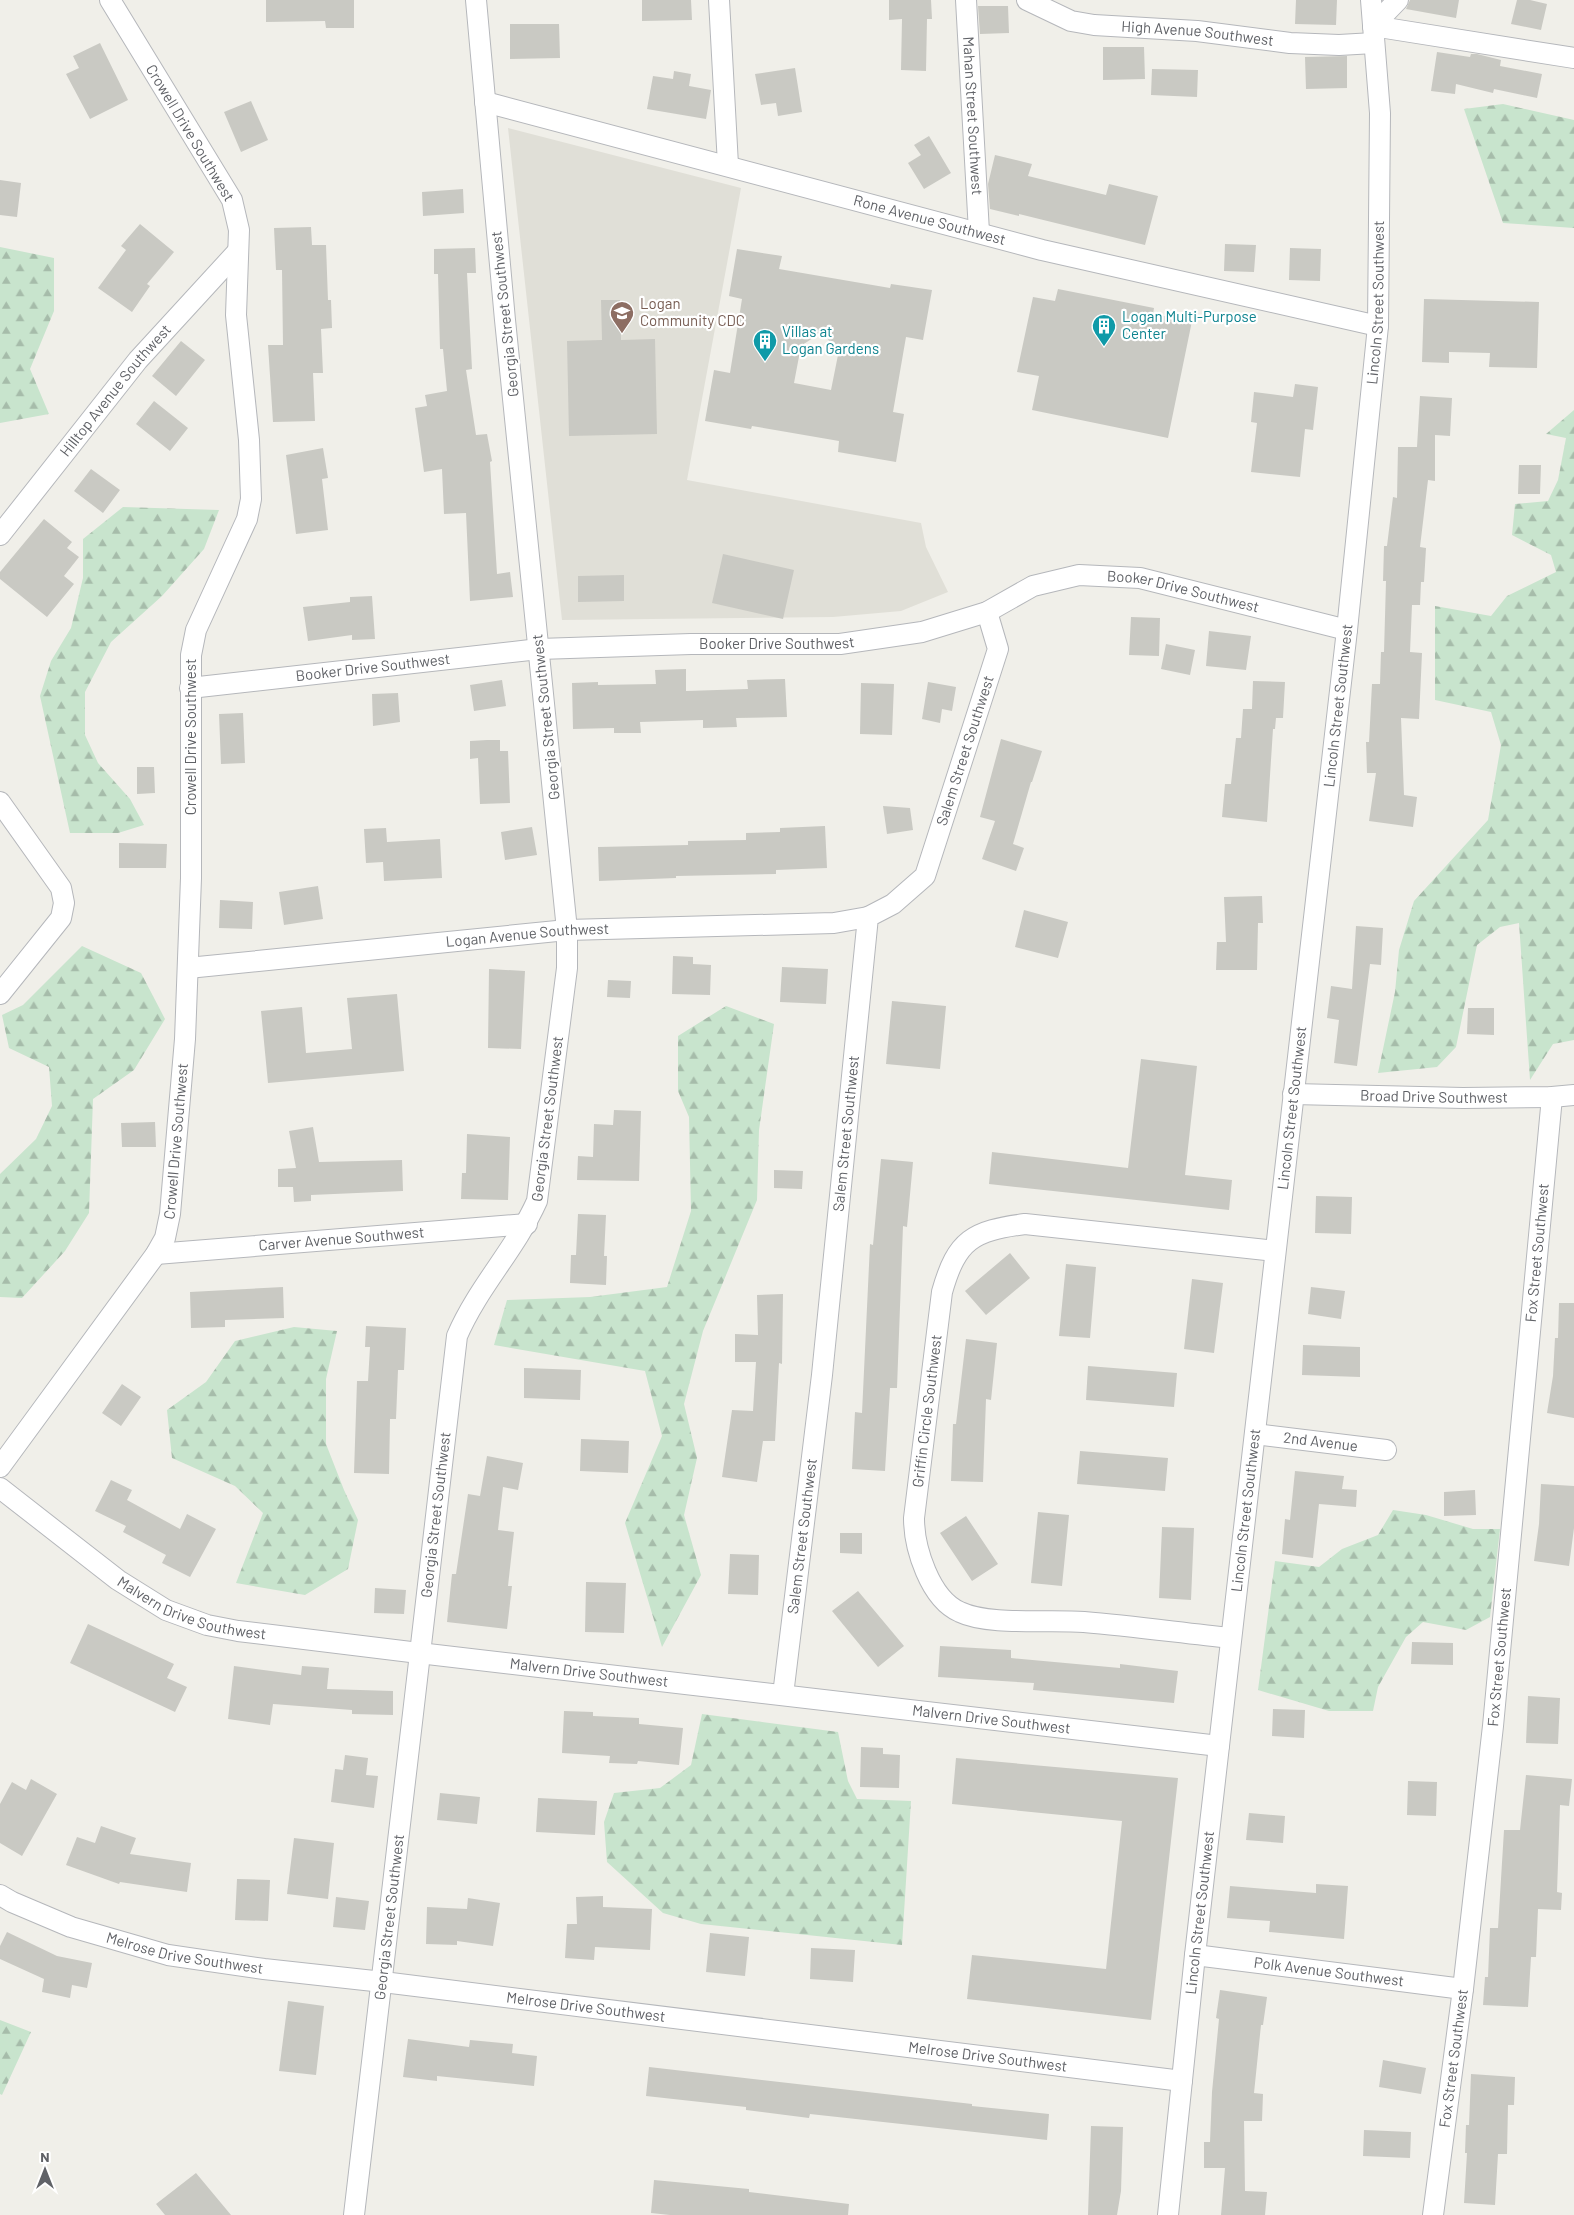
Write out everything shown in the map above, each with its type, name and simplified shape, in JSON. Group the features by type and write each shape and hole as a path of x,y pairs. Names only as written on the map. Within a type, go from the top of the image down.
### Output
{"street":[{"name":"Crowell Drive Southwest","path":"0,1467 166,1238 170,1214 185,1038 191,878 191,655 196,630 247,519 251,499 249,440 236,315 239,230 232,200 110,0"},
{"name":"Georgia Street Southwest","path":"354,2215 383,1982 419,1654 457,1336 468,1310 512,1249 527,1224 537,1201 567,968 567,930 505,320 476,0"},
{"path":"719,0 728,165"},
{"name":"Mahan Street Southwest","path":"966,0 978,232"},
{"name":"High Avenue Southwest","path":"1027,0 1071,21 1094,25 1197,31 1290,43 1339,45 1374,34 1574,58"},
{"name":"Lincoln Street Southwest","path":"1168,2215 1195,1955 1347,630 1378,326 1380,113 1371,0"},
{"path":"1374,34 1398,0"},
{"name":"Rone Avenue Southwest","path":"485,102 728,165 1042,250 1378,326"},
{"name":"Hilltop Avenue Southwest","path":"0,535 138,360 238,251"},
{"name":"Booker Drive Southwest","path":"190,688 539,649 691,644 840,644 922,632 987,612 1033,586 1079,575 1140,578 1347,630"},
{"name":"Salem Street Southwest","path":"783,1695 822,1375 868,917 893,904 925,876 998,649 987,612"},
{"path":"0,802 61,888 64,902 61,918 0,994"},
{"name":"Logan Avenue Southwest","path":"188,968 567,930 834,923 868,917"},
{"name":"Broad Drive Southwest","path":"1293,1094 1552,1097 1574,1095"},
{"name":"Fox Street Southwest","path":"1433,2215 1463,1989 1493,1726 1552,1097"},
{"name":"Carver Avenue Southwest","path":"156,1254 527,1224"},
{"name":"Griffin Circle Southwest","path":"1231,1638 1083,1622 981,1618 959,1612 944,1600 932,1582 918,1553 914,1535 914,1518 942,1292 948,1271 958,1252 976,1236 992,1228 1026,1224 1275,1251"},
{"name":"2nd Avenue","path":"1255,1434 1386,1450"},
{"name":"Malvern Drive Southwest","path":"0,1488 118,1580 166,1610 207,1625 238,1631 419,1654 1219,1746"},
{"name":"Melrose Drive Southwest","path":"0,1895 71,1927 168,1955 264,1969 383,1982 1182,2081"},
{"name":"Polk Avenue Southwest","path":"1195,1955 1463,1989"}],"shaded area":[{"name":"Logan Community CDC","path":"508,128 741,188 687,480 921,523 926,547 948,592 901,611 833,617 562,620"}],"green space":[{"path":"1503,104 1574,120 1574,228 1503,223 1464,109"},
{"path":"0,247 54,258 54,311 30,369 49,414 0,423"},
{"path":"1574,410 1574,1040 1553,1044 1530,1080 1519,923 1500,927 1477,945 1456,1047 1437,1067 1378,1073 1395,992 1399,950 1414,901 1488,820 1501,745 1491,712 1435,700 1435,606 1491,616 1507,596 1556,572 1551,555 1512,535 1515,504 1548,501 1558,480 1566,438 1546,434"},
{"path":"123,507 219,510 204,549 162,596 111,642 85,692 85,735 98,763 130,799 144,825 118,833 70,833 40,696 51,661 71,628 83,578 83,539"},
{"path":"82,946 141,973 165,1019 134,1070 93,1099 89,1213 65,1251 22,1298 0,1297 0,1174 36,1139 52,1106 49,1067 9,1048 2,1015 23,1005"},
{"path":"726,1006 774,1024 759,1130 757,1200 703,1331 684,1404 697,1458 684,1515 701,1575 662,1647 625,1523 662,1436 645,1371 494,1345 507,1300 590,1297 667,1287 691,1211 689,1117 678,1091 678,1036"},
{"path":"294,1327 337,1331 326,1379 326,1444 358,1520 348,1569 305,1595 236,1583 263,1513 235,1486 172,1458 167,1410 206,1382 235,1341"},
{"path":"1393,1510 1426,1515 1473,1529 1500,1529 1490,1617 1466,1630 1423,1622 1406,1637 1378,1687 1373,1711 1329,1711 1258,1690 1275,1561 1319,1567 1342,1549 1378,1535"},
{"path":"702,1714 838,1732 848,1781 857,1799 911,1801 902,1945 701,1924 663,1913 607,1862 604,1822 614,1793 660,1788 691,1765"},
{"path":"0,2020 31,2032 2,2095 0,2094"}],"building":[{"path":"266,0 354,0 354,28 326,28 325,21 266,22"},
{"path":"642,0 691,0 692,20 642,21"},
{"path":"889,0 931,0 932,19 927,19 926,71 901,70 902,19 889,20"},
{"path":"1296,0 1337,0 1336,25 1295,24"},
{"path":"1410,0 1459,0 1456,18 1406,9"},
{"path":"1517,0 1530,0 1547,4 1541,30 1511,24"},
{"path":"978,6 1008,6 1009,33 980,34"},
{"path":"510,24 559,24 560,58 510,59"},
{"path":"100,43 128,100 90,119 66,74 79,68 73,56"},
{"path":"1103,47 1144,47 1145,79 1103,80"},
{"path":"1437,52 1470,57 1471,54 1477,54 1501,60 1500,66 1542,74 1537,98 1494,89 1493,93 1456,84 1455,94 1431,91"},
{"path":"1347,56 1347,88 1306,89 1305,57"},
{"path":"795,68 802,112 778,116 776,103 761,105 755,74"},
{"path":"1152,69 1198,70 1197,97 1151,95"},
{"path":"674,71 691,74 689,86 711,90 706,119 647,109 653,76 673,79"},
{"path":"251,101 268,140 241,152 224,112"},
{"path":"929,136 951,173 924,189 908,163 921,155 914,145"},
{"path":"995,155 1032,164 1028,176 1106,195 1109,184 1158,196 1145,245 1019,214 1019,216 990,209 988,184"},
{"path":"0,180 21,183 17,217 0,215"},
{"path":"463,189 464,213 423,216 422,192"},
{"path":"140,224 174,252 147,284 150,286 132,312 98,288 126,250 121,246"},
{"path":"311,227 312,245 326,245 328,300 331,300 332,328 321,329 323,373 313,373 315,421 273,422 268,345 283,345 282,270 276,270 274,228"},
{"path":"1225,244 1256,245 1254,272 1224,271"},
{"path":"475,248 476,273 467,273 472,369 466,370 476,435 487,434 492,461 490,462 497,574 510,572 513,597 470,601 466,513 444,514 442,469 424,472 415,408 427,406 425,395 447,391 443,349 440,349 438,274 434,274 434,249"},
{"path":"1290,248 1321,249 1320,281 1289,280"},
{"name":"Villas at Logan Gardens","path":"737,249 782,256 779,269 890,288 891,284 932,290 923,340 906,337 893,412 904,414 896,462 838,452 839,441 752,426 751,429 705,421 714,370 730,373 742,299 729,296","holes":["823,331 838,355 831,390 794,383 801,346"]},
{"name":"Logan Multi-Purpose Center","path":"1058,289 1154,308 1153,314 1192,321 1168,438 1032,410 1039,376 1017,372 1033,297 1055,301"},
{"path":"1424,299 1539,302 1537,368 1489,367 1490,353 1449,352 1449,363 1422,362"},
{"path":"601,300 620,300 621,340 655,339 657,434 569,436 567,341 602,340"},
{"path":"181,341 205,360 176,396 152,376"},
{"path":"1295,384 1318,387 1313,430 1305,429 1300,477 1251,472 1257,423 1251,422 1254,392 1293,397"},
{"path":"1420,396 1452,398 1450,436 1435,435 1435,481 1428,480 1420,547 1426,548 1424,582 1421,582 1420,605 1412,605 1410,652 1422,653 1419,719 1401,718 1404,795 1417,797 1413,827 1369,821 1376,773 1367,773 1366,742 1369,742 1372,684 1380,684 1381,652 1384,652 1386,581 1383,581 1384,546 1387,546 1393,497 1397,498 1398,447 1417,447"},
{"path":"154,401 188,428 170,451 136,424"},
{"path":"323,448 328,478 322,479 328,530 296,534 286,455"},
{"path":"1519,465 1541,465 1540,494 1518,494"},
{"path":"91,469 120,490 103,513 74,491"},
{"path":"44,519 72,542 67,548 79,557 64,576 74,584 47,617 0,579 0,572"},
{"path":"723,554 794,570 783,619 712,603"},
{"path":"624,575 624,601 578,602 578,576"},
{"path":"372,596 375,639 352,640 352,635 308,641 303,607 350,602 350,597"},
{"path":"1131,617 1160,618 1159,656 1129,655"},
{"path":"1209,631 1251,636 1246,670 1206,666"},
{"path":"1166,644 1195,650 1190,675 1161,669"},
{"path":"686,669 686,691 748,689 747,680 785,679 787,717 736,718 737,727 703,728 703,720 640,722 641,733 614,733 614,728 573,729 572,683 598,682 598,685 656,684 655,670"},
{"path":"502,680 506,706 474,711 470,685"},
{"path":"1253,681 1285,682 1283,718 1276,718 1275,729 1273,729 1267,822 1222,817 1225,784 1231,784 1236,738 1241,738 1243,709 1252,709"},
{"path":"928,682 956,687 952,711 942,709 940,723 922,719"},
{"path":"861,683 894,684 892,735 860,734"},
{"path":"398,693 400,722 373,726 372,694"},
{"path":"243,713 245,763 221,764 219,714"},
{"path":"1001,739 1042,751 1013,844 1024,848 1016,871 982,859 995,821 980,817"},
{"path":"500,740 500,751 508,751 510,803 480,804 478,758 470,759 470,741"},
{"path":"137,767 154,767 155,793 137,794"},
{"path":"883,806 910,808 913,830 887,834"},
{"path":"825,826 827,868 776,870 776,874 676,876 676,878 599,881 598,847 688,845 688,841 746,840 746,833 780,832 780,828"},
{"path":"532,827 537,855 505,860 501,832"},
{"path":"386,828 387,842 440,839 442,878 384,881 383,862 366,863 364,829"},
{"path":"119,843 167,844 166,868 119,868"},
{"path":"318,886 323,919 284,925 279,892"},
{"path":"1262,896 1263,923 1258,923 1257,970 1216,970 1217,942 1226,942 1224,897"},
{"path":"220,900 253,902 252,929 219,928"},
{"path":"1024,910 1068,922 1058,958 1015,947"},
{"path":"1356,926 1383,928 1381,965 1370,964 1357,1066 1334,1063 1339,1020 1327,1018 1331,986 1352,989"},
{"path":"673,956 693,957 693,964 711,965 710,995 672,994"},
{"path":"782,967 828,969 826,1004 780,1002"},
{"path":"489,969 525,971 521,1049 488,1048"},
{"path":"608,980 631,981 630,998 607,997"},
{"path":"397,994 404,1071 268,1083 261,1011 302,1007 306,1053 352,1049 347,998"},
{"path":"892,1001 946,1006 940,1069 886,1064"},
{"path":"1468,1008 1494,1008 1494,1035 1467,1034"},
{"path":"1141,1059 1197,1066 1185,1175 1232,1180 1229,1210 989,1184 992,1152 1128,1168"},
{"path":"614,1110 641,1111 639,1181 577,1180 578,1156 593,1157 594,1124 613,1125"},
{"path":"155,1122 156,1147 122,1147 121,1123"},
{"path":"313,1127 319,1162 402,1160 403,1191 311,1195 311,1201 294,1202 293,1187 278,1187 278,1169 296,1168 289,1131"},
{"path":"467,1134 510,1137 508,1200 461,1199 462,1173 466,1173"},
{"path":"881,1159 913,1162 907,1227 903,1226 897,1388 890,1388 885,1471 852,1469 855,1412 862,1413 870,1244 873,1245"},
{"path":"774,1170 803,1171 802,1189 774,1188"},
{"path":"1316,1196 1352,1197 1351,1234 1315,1233"},
{"path":"578,1214 606,1215 604,1256 607,1256 606,1285 570,1283 571,1255 576,1255"},
{"path":"1010,1253 1030,1278 986,1315 965,1291"},
{"path":"1066,1264 1096,1267 1090,1338 1059,1336"},
{"path":"1192,1279 1223,1283 1214,1353 1184,1349"},
{"path":"283,1287 284,1318 225,1320 225,1327 191,1328 190,1292"},
{"path":"1311,1287 1345,1291 1341,1319 1308,1314"},
{"path":"783,1294 782,1364 779,1363 775,1441 763,1441 757,1482 722,1477 732,1410 753,1411 756,1362 735,1362 735,1334 758,1335 757,1295"},
{"path":"1559,1303 1574,1303 1574,1418 1547,1413 1553,1376 1555,1338 1558,1338"},
{"path":"366,1326 406,1328 404,1370 398,1370 396,1419 390,1419 389,1474 354,1473 357,1381 368,1381 370,1347 365,1347"},
{"path":"966,1339 997,1343 991,1400 986,1399 983,1482 951,1481 953,1424 956,1424"},
{"path":"1303,1345 1360,1347 1360,1377 1302,1375"},
{"path":"1088,1366 1177,1373 1174,1407 1086,1400"},
{"path":"524,1368 581,1370 580,1400 524,1398"},
{"path":"122,1384 141,1397 121,1426 102,1413"},
{"path":"581,1439 629,1441 628,1473 580,1471"},
{"path":"1080,1451 1168,1458 1165,1491 1077,1484"},
{"path":"487,1456 523,1463 518,1490 503,1487 498,1530 514,1532 508,1586 512,1586 507,1629 447,1622 452,1574 456,1574 468,1494 480,1496"},
{"path":"1295,1471 1344,1476 1342,1489 1357,1490 1356,1507 1319,1504 1313,1558 1282,1554 1285,1519 1290,1520"},
{"path":"111,1480 132,1490 127,1500 180,1529 187,1514 216,1529 190,1577 162,1563 166,1555 123,1532 126,1526 95,1511"},
{"path":"1541,1484 1574,1486 1574,1528 1569,1566 1534,1561 1539,1524"},
{"path":"1475,1490 1476,1515 1444,1516 1444,1492"},
{"path":"1038,1512 1069,1515 1062,1586 1031,1583"},
{"path":"966,1516 998,1564 972,1581 940,1533"},
{"path":"1162,1527 1194,1528 1191,1600 1159,1598"},
{"path":"840,1533 862,1533 862,1554 840,1553"},
{"path":"730,1554 759,1555 758,1595 728,1594"},
{"path":"586,1582 626,1583 624,1633 585,1632"},
{"path":"375,1588 406,1590 404,1614 374,1613"},
{"path":"858,1591 904,1646 878,1667 832,1611"},
{"path":"88,1624 174,1664 167,1678 187,1687 175,1712 70,1663"},
{"path":"1412,1642 1453,1643 1453,1665 1411,1664"},
{"path":"940,1646 1011,1650 1011,1658 1120,1668 1120,1664 1178,1671 1174,1703 1033,1690 1034,1683 938,1677"},
{"path":"234,1666 301,1675 302,1666 329,1668 327,1689 393,1691 393,1715 352,1714 352,1710 273,1704 270,1725 228,1719"},
{"path":"1528,1696 1560,1698 1558,1744 1526,1743"},
{"path":"1273,1709 1305,1710 1304,1738 1272,1736"},
{"path":"564,1711 593,1712 593,1716 639,1718 639,1724 683,1728 679,1765 638,1761 637,1764 609,1763 610,1756 562,1753"},
{"path":"861,1747 883,1748 883,1754 900,1755 899,1788 860,1787"},
{"path":"345,1755 368,1758 366,1775 378,1776 374,1808 331,1802 335,1769 343,1770"},
{"path":"956,1758 1178,1778 1151,2020 967,1999 972,1955 1106,1969 1122,1821 952,1804"},
{"path":"1526,1775 1572,1779 1569,1806 1560,1805 1557,1892 1562,1893 1561,1910 1538,1909 1536,1957 1531,1957 1528,2007 1483,2005 1485,1977 1488,1977 1490,1928 1498,1928 1504,1830 1520,1830"},
{"path":"31,1779 57,1794 22,1856 0,1843 0,1804 12,1782 26,1790"},
{"path":"1408,1781 1437,1782 1436,1816 1407,1815"},
{"path":"440,1793 480,1797 477,1824 437,1820"},
{"path":"538,1798 597,1801 595,1835 536,1832"},
{"path":"1249,1813 1285,1816 1283,1843 1246,1840"},
{"path":"101,1826 136,1838 130,1854 191,1863 187,1892 120,1882 119,1884 66,1865 77,1837 95,1843"},
{"path":"294,1838 334,1843 328,1899 287,1894"},
{"path":"237,1879 270,1880 268,1921 235,1920"},
{"path":"1316,1884 1348,1886 1344,1939 1269,1932 1270,1921 1227,1918 1230,1886 1316,1893"},
{"path":"603,1896 603,1907 652,1909 650,1950 595,1947 594,1960 565,1958 567,1924 577,1924 576,1897"},
{"path":"336,1897 369,1901 365,1930 333,1927"},
{"path":"468,1898 500,1903 493,1946 457,1941 457,1945 426,1944 427,1907 467,1909"},
{"path":"7,1932 57,1956 92,1963 87,1988 72,1985 70,1998 42,1992 44,1979 0,1959 0,1946"},
{"path":"710,1933 749,1937 745,1976 706,1972"},
{"path":"811,1948 855,1950 853,1982 810,1979"},
{"path":"1220,1990 1267,1997 1263,2025 1261,2025 1254,2093 1263,2094 1262,2121 1244,2121 1245,2191 1267,2192 1265,2215 1221,2215 1225,2168 1204,2168 1204,2142 1210,2142 1212,2092 1219,2019 1216,2018"},
{"path":"288,2001 324,2006 316,2075 279,2071"},
{"path":"408,2039 469,2047 470,2040 513,2044 512,2053 537,2056 534,2086 437,2076 437,2081 403,2077"},
{"path":"1383,2060 1426,2068 1421,2094 1379,2087"},
{"path":"649,2067 1049,2114 1047,2140 810,2114 809,2118 746,2110 746,2107 646,2096"},
{"path":"1471,2074 1515,2077 1514,2105 1508,2105 1507,2154 1498,2154 1495,2205 1464,2203 1467,2153 1465,2153 1466,2125 1469,2125"},
{"path":"1091,2126 1123,2127 1121,2191 1117,2215 1088,2215"},
{"path":"1364,2130 1411,2132 1410,2158 1363,2156"},
{"path":"196,2173 231,2215 165,2215 156,2204"},
{"path":"654,2180 749,2189 749,2192 849,2204 848,2215 670,2215 651,2213"}],"place":[{"name":"Logan Community CDC","path":"622,334"},
{"name":"Logan Multi-Purpose Center","path":"1104,347"},
{"name":"Villas at Logan Gardens","path":"765,362"}]}
